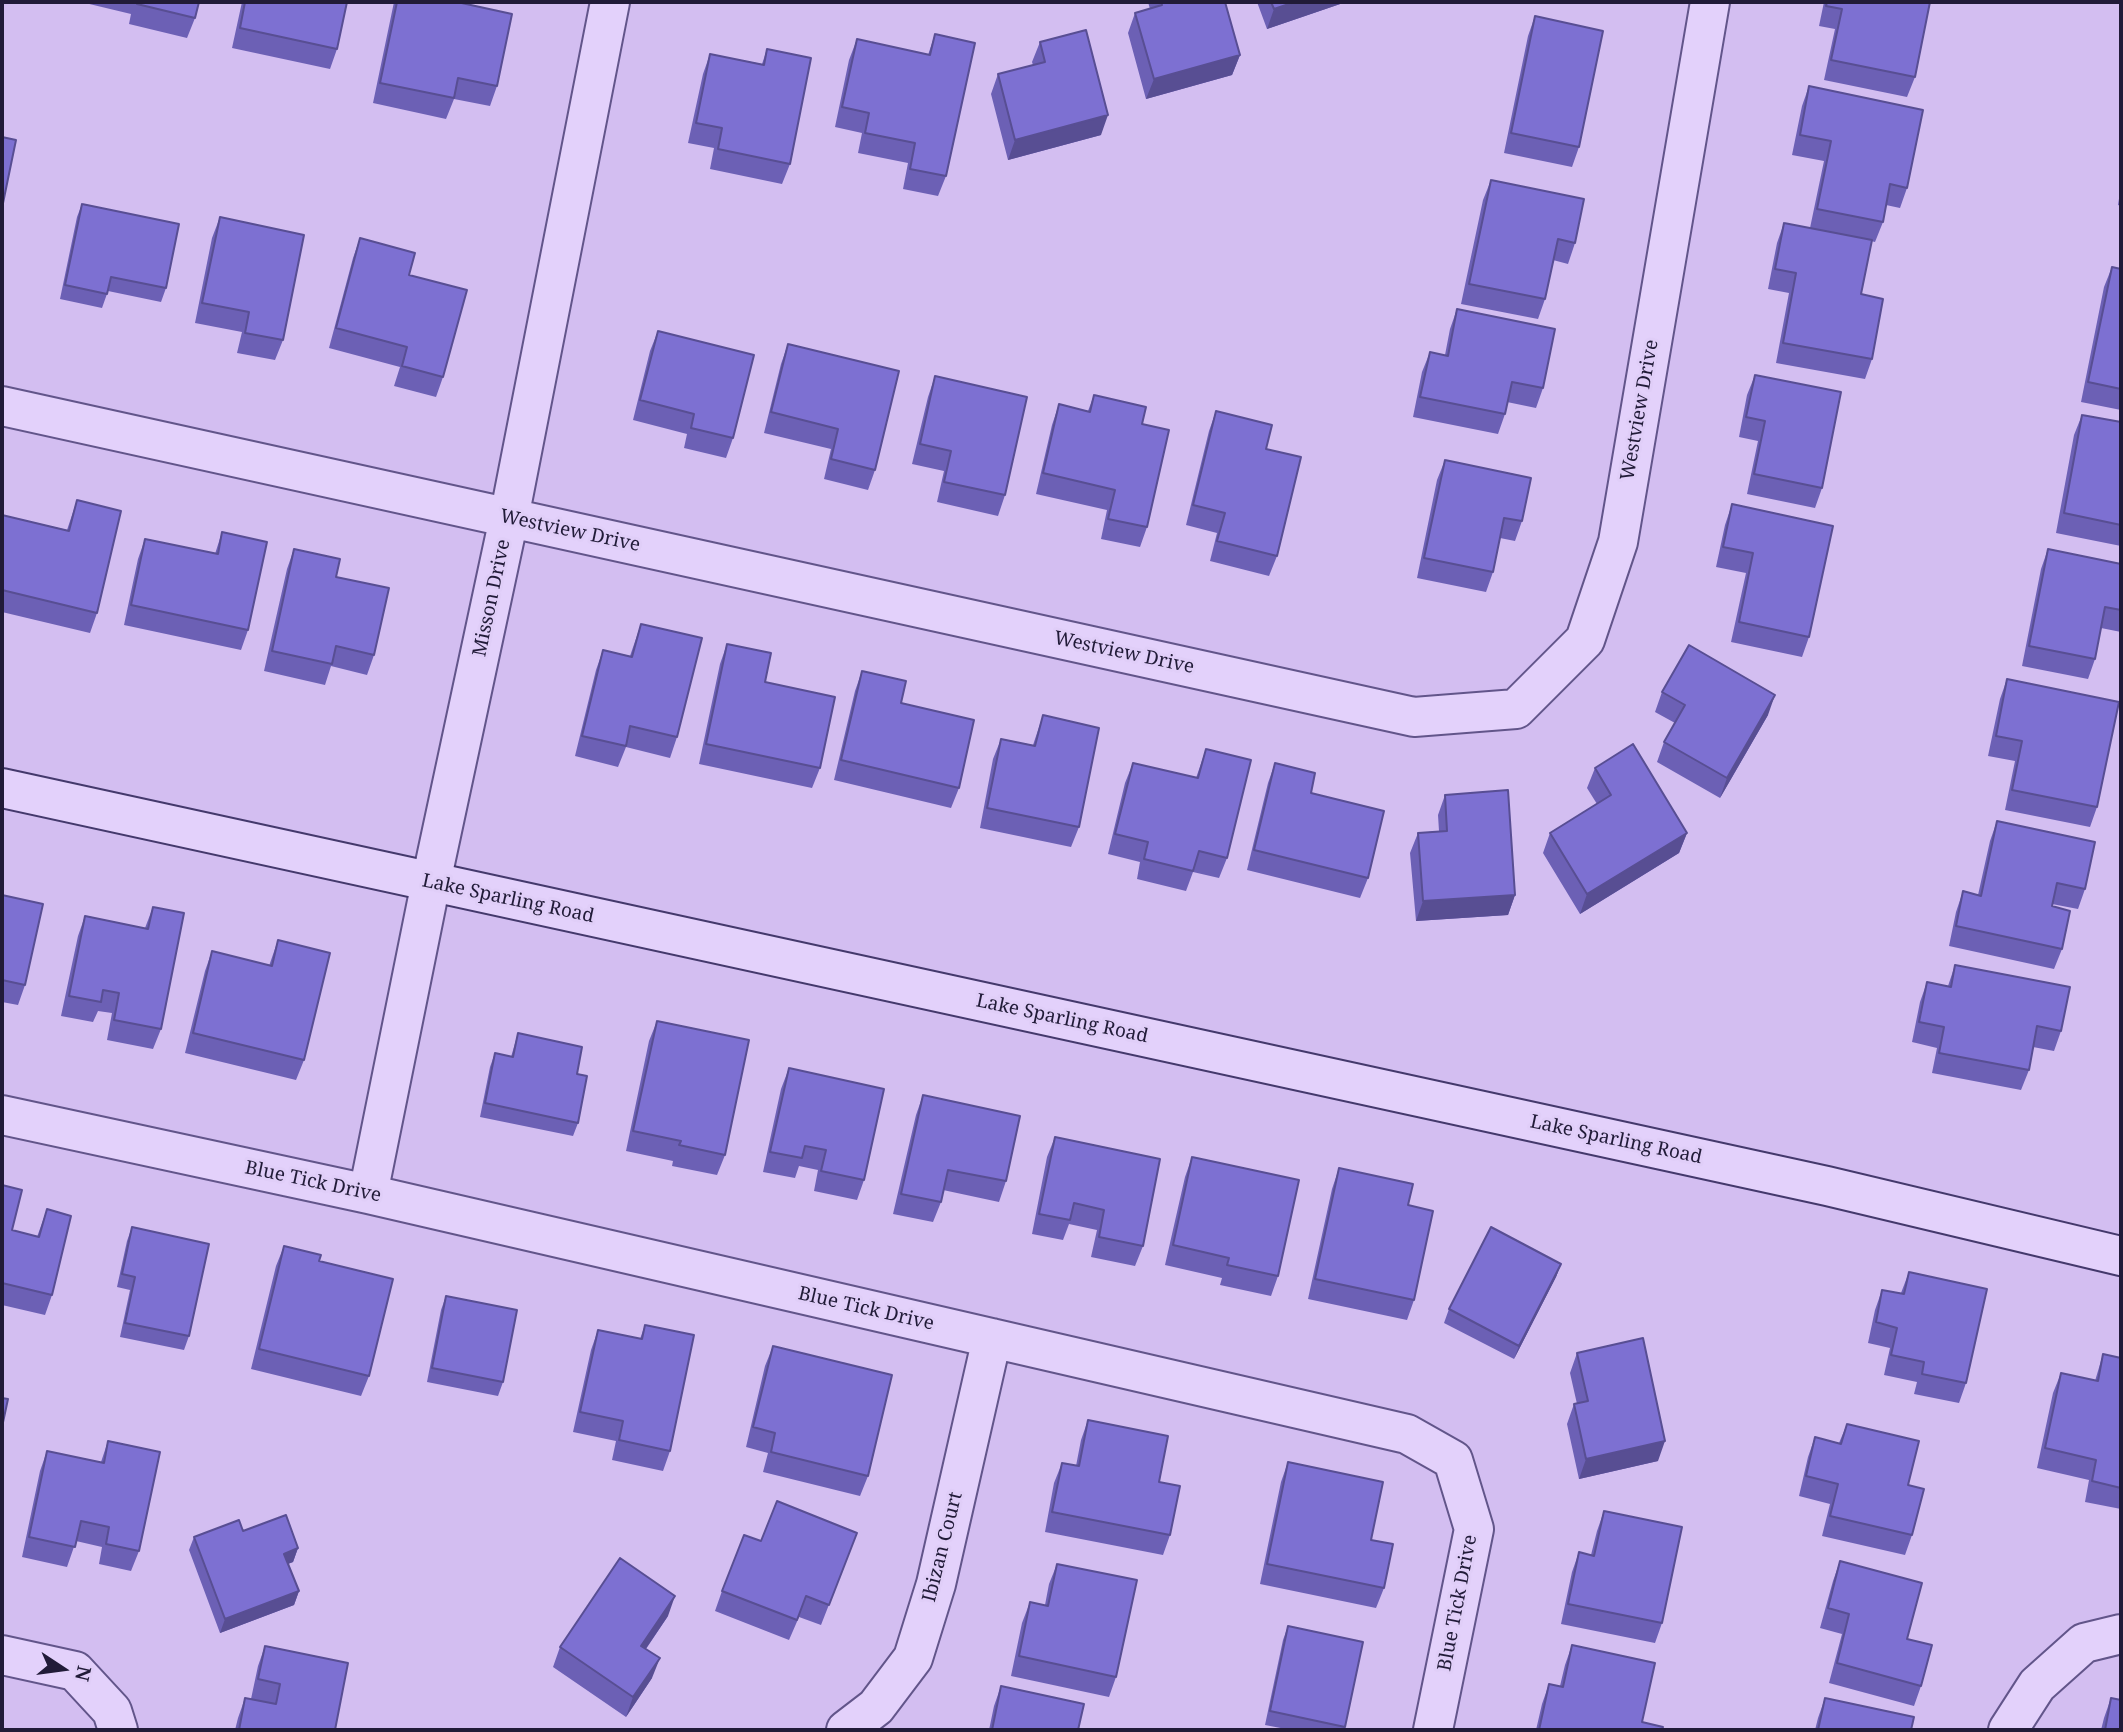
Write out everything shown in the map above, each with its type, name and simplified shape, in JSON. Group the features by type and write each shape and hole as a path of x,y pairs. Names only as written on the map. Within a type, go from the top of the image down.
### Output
{"street":[{"name":"Misson Drive","path":"368,1194 509,518 610,2"},
{"name":"Westview Drive","path":"2,406 1414,717 1516,709 1585,640 1618,542 1710,2"},
{"name":"Lake Sparling Road","path":"2,788 1827,1186 2121,1253"},
{"name":"Blue Tick Drive","path":"2,1115 368,1194 1407,1434 1453,1460 1474,1529 1433,1730"},
{"name":"Ibizan Court","path":"846,1730 876,1707 914,1658 936,1584 992,1338"},
{"path":"2008,1730 2037,1685 2084,1643 2121,1634"},
{"path":"2,1655 75,1671 112,1711 118,1730"}],"building":[{"path":"137,2 199,2 195,18"},
{"path":"245,2 347,2 337,49 240,28"},
{"path":"397,2 457,2 512,14 497,86 458,78 454,98 380,83"},
{"path":"1161,2 1225,2 1240,55 1154,79 1135,13 1162,5"},
{"path":"1271,2 1295,2 1274,9"},
{"path":"1827,2 1930,2 1915,77 1831,60 1842,9 1826,6"},
{"path":"1535,16 1603,31 1579,147 1511,133"},
{"path":"1086,30 1108,115 1015,140 998,74 1045,62 1040,42"},
{"path":"935,34 975,43 946,176 910,169 915,143 865,133 869,113 842,107 857,39 930,55"},
{"path":"767,49 811,58 790,164 718,149 722,128 696,123 710,54 764,65"},
{"path":"1809,86 1923,110 1907,188 1890,184 1883,222 1817,209 1831,141 1800,135"},
{"path":"2,137 16,140 2,208"},
{"path":"1491,180 1584,199 1575,243 1558,239 1545,299 1469,284"},
{"path":"82,204 179,224 166,288 111,277 107,294 65,285"},
{"path":"220,217 304,235 283,340 245,333 249,312 202,303"},
{"path":"1784,223 1872,240 1861,294 1883,299 1872,359 1783,343 1796,273 1775,269"},
{"path":"360,238 415,253 409,275 467,290 443,377 402,366 407,347 336,328"},
{"path":"2112,267 2121,269 2121,389 2088,382"},
{"path":"1457,309 1555,329 1543,388 1512,382 1505,414 1420,397 1430,352 1448,356"},
{"path":"658,331 754,355 733,438 691,428 694,414 640,400"},
{"path":"788,344 899,371 875,470 831,459 838,429 771,412"},
{"path":"1755,375 1841,392 1822,488 1754,474 1765,421 1746,417"},
{"path":"935,376 1027,397 1005,495 944,482 951,451 920,444"},
{"path":"1094,395 1146,407 1142,424 1169,430 1147,527 1108,519 1115,490 1043,473 1059,404 1090,412"},
{"path":"1216,411 1272,425 1266,449 1301,457 1277,556 1217,541 1225,513 1193,505"},
{"path":"2082,415 2121,422 2121,525 2064,513"},
{"path":"1445,460 1531,478 1522,521 1504,518 1493,572 1424,558"},
{"path":"77,500 121,511 97,613 2,590 2,515 69,531"},
{"path":"1732,504 1833,526 1809,637 1739,622 1753,553 1723,547"},
{"path":"222,532 267,542 248,630 131,605 145,539 218,554"},
{"path":"294,549 340,559 336,577 389,588 374,655 336,646 332,664 272,651"},
{"path":"2048,549 2121,564 2121,610 2105,607 2095,659 2029,646"},
{"path":"641,624 702,638 677,737 630,726 626,746 582,736 603,650 632,657"},
{"path":"727,644 771,653 765,682 835,697 820,768 706,744"},
{"path":"1689,645 1775,695 1727,778 1664,742 1685,705 1662,692"},
{"path":"862,671 906,681 901,703 974,720 959,788 841,760"},
{"path":"2007,679 2119,702 2097,807 2012,790 2022,741 1996,736"},
{"path":"1043,715 1099,728 1079,827 987,808 1001,739 1035,746"},
{"path":"1633,744 1687,833 1587,894 1550,833 1611,795 1595,768"},
{"path":"1206,749 1251,760 1227,858 1199,851 1193,871 1144,859 1148,842 1115,834 1133,763 1198,778"},
{"path":"1275,763 1315,773 1311,793 1384,811 1368,878 1254,850"},
{"path":"1508,790 1515,895 1423,901 1418,833 1447,831 1445,795"},
{"path":"1997,821 2095,842 2085,889 2057,883 2052,906 2070,911 2062,949 1956,926 1963,891 1981,896"},
{"path":"2,895 43,904 25,985 2,980"},
{"path":"153,907 184,913 161,1029 114,1020 119,993 103,990 101,1002 69,996 85,916 148,929"},
{"path":"278,940 330,953 304,1060 193,1033 212,951 272,966"},
{"path":"1955,965 2070,987 2061,1031 2037,1026 2029,1070 1939,1053 1944,1027 1919,1022 1927,982 1951,987"},
{"path":"657,1021 749,1040 725,1155 679,1145 681,1141 633,1131"},
{"path":"518,1033 582,1047 577,1074 587,1076 578,1123 485,1103 495,1053 513,1057"},
{"path":"789,1068 884,1089 864,1180 821,1171 826,1150 805,1146 802,1158 770,1152"},
{"path":"923,1095 1020,1116 1006,1181 948,1170 941,1202 901,1194"},
{"path":"1055,1137 1160,1159 1143,1246 1099,1237 1104,1210 1074,1203 1070,1220 1039,1214"},
{"path":"1192,1157 1299,1180 1278,1276 1227,1265 1229,1258 1173,1245"},
{"path":"1339,1168 1413,1184 1408,1205 1433,1211 1414,1300 1315,1279"},
{"path":"2,1185 22,1190 12,1230 39,1237 47,1209 71,1216 52,1295 2,1283"},
{"path":"132,1227 209,1244 189,1336 125,1323 135,1277 122,1274"},
{"path":"1491,1227 1561,1264 1519,1346 1449,1309"},
{"path":"284,1246 321,1255 319,1261 393,1279 369,1376 259,1349"},
{"path":"1909,1272 1987,1289 1966,1383 1922,1374 1924,1362 1891,1355 1897,1328 1876,1322 1882,1290 1904,1294"},
{"path":"446,1296 517,1310 503,1382 432,1368"},
{"path":"645,1325 694,1335 670,1451 619,1440 623,1421 580,1412 598,1330 642,1339"},
{"path":"1643,1338 1665,1441 1586,1459 1574,1404 1588,1401 1577,1353"},
{"path":"773,1346 892,1375 868,1476 771,1452 775,1433 753,1427"},
{"path":"2103,1354 2121,1358 2121,1488 2092,1481 2096,1460 2045,1448 2061,1373 2098,1381"},
{"path":"2,1398 8,1399 2,1427"},
{"path":"1088,1420 1168,1436 1159,1482 1180,1486 1170,1535 1052,1512 1062,1463 1079,1466"},
{"path":"1847,1424 1919,1441 1908,1485 1924,1489 1912,1535 1830,1516 1838,1484 1806,1476 1815,1437 1841,1444"},
{"path":"108,1441 160,1452 139,1551 106,1544 109,1527 81,1521 75,1547 29,1537 47,1451 104,1463"},
{"path":"1288,1462 1383,1482 1371,1540 1393,1544 1384,1588 1267,1564"},
{"path":"777,1501 857,1533 829,1605 806,1596 797,1620 722,1591 744,1535 761,1541"},
{"path":"1604,1511 1682,1527 1662,1623 1568,1604 1579,1552 1594,1556"},
{"path":"286,1515 298,1548 284,1554 299,1591 225,1619 194,1537 239,1520 243,1531"},
{"path":"620,1558 675,1596 641,1646 660,1658 633,1697 560,1647"},
{"path":"1840,1561 1922,1583 1907,1639 1932,1645 1921,1686 1837,1663 1849,1614 1828,1608"},
{"path":"1057,1564 1137,1580 1116,1677 1019,1656 1030,1602 1048,1606"},
{"path":"1288,1626 1363,1642 1345,1727 1270,1711"},
{"path":"1572,1645 1655,1663 1642,1722 1663,1727 1662,1730 1539,1730 1549,1684 1563,1687"},
{"path":"265,1646 348,1663 335,1730 239,1730 245,1698 276,1704 280,1684 258,1679"},
{"path":"1001,1686 1084,1704 1078,1730 992,1730"},
{"path":"1825,1698 1914,1717 1911,1730 1818,1730"},
{"path":"2111,1698 2121,1700 2121,1730 2105,1730"}]}
